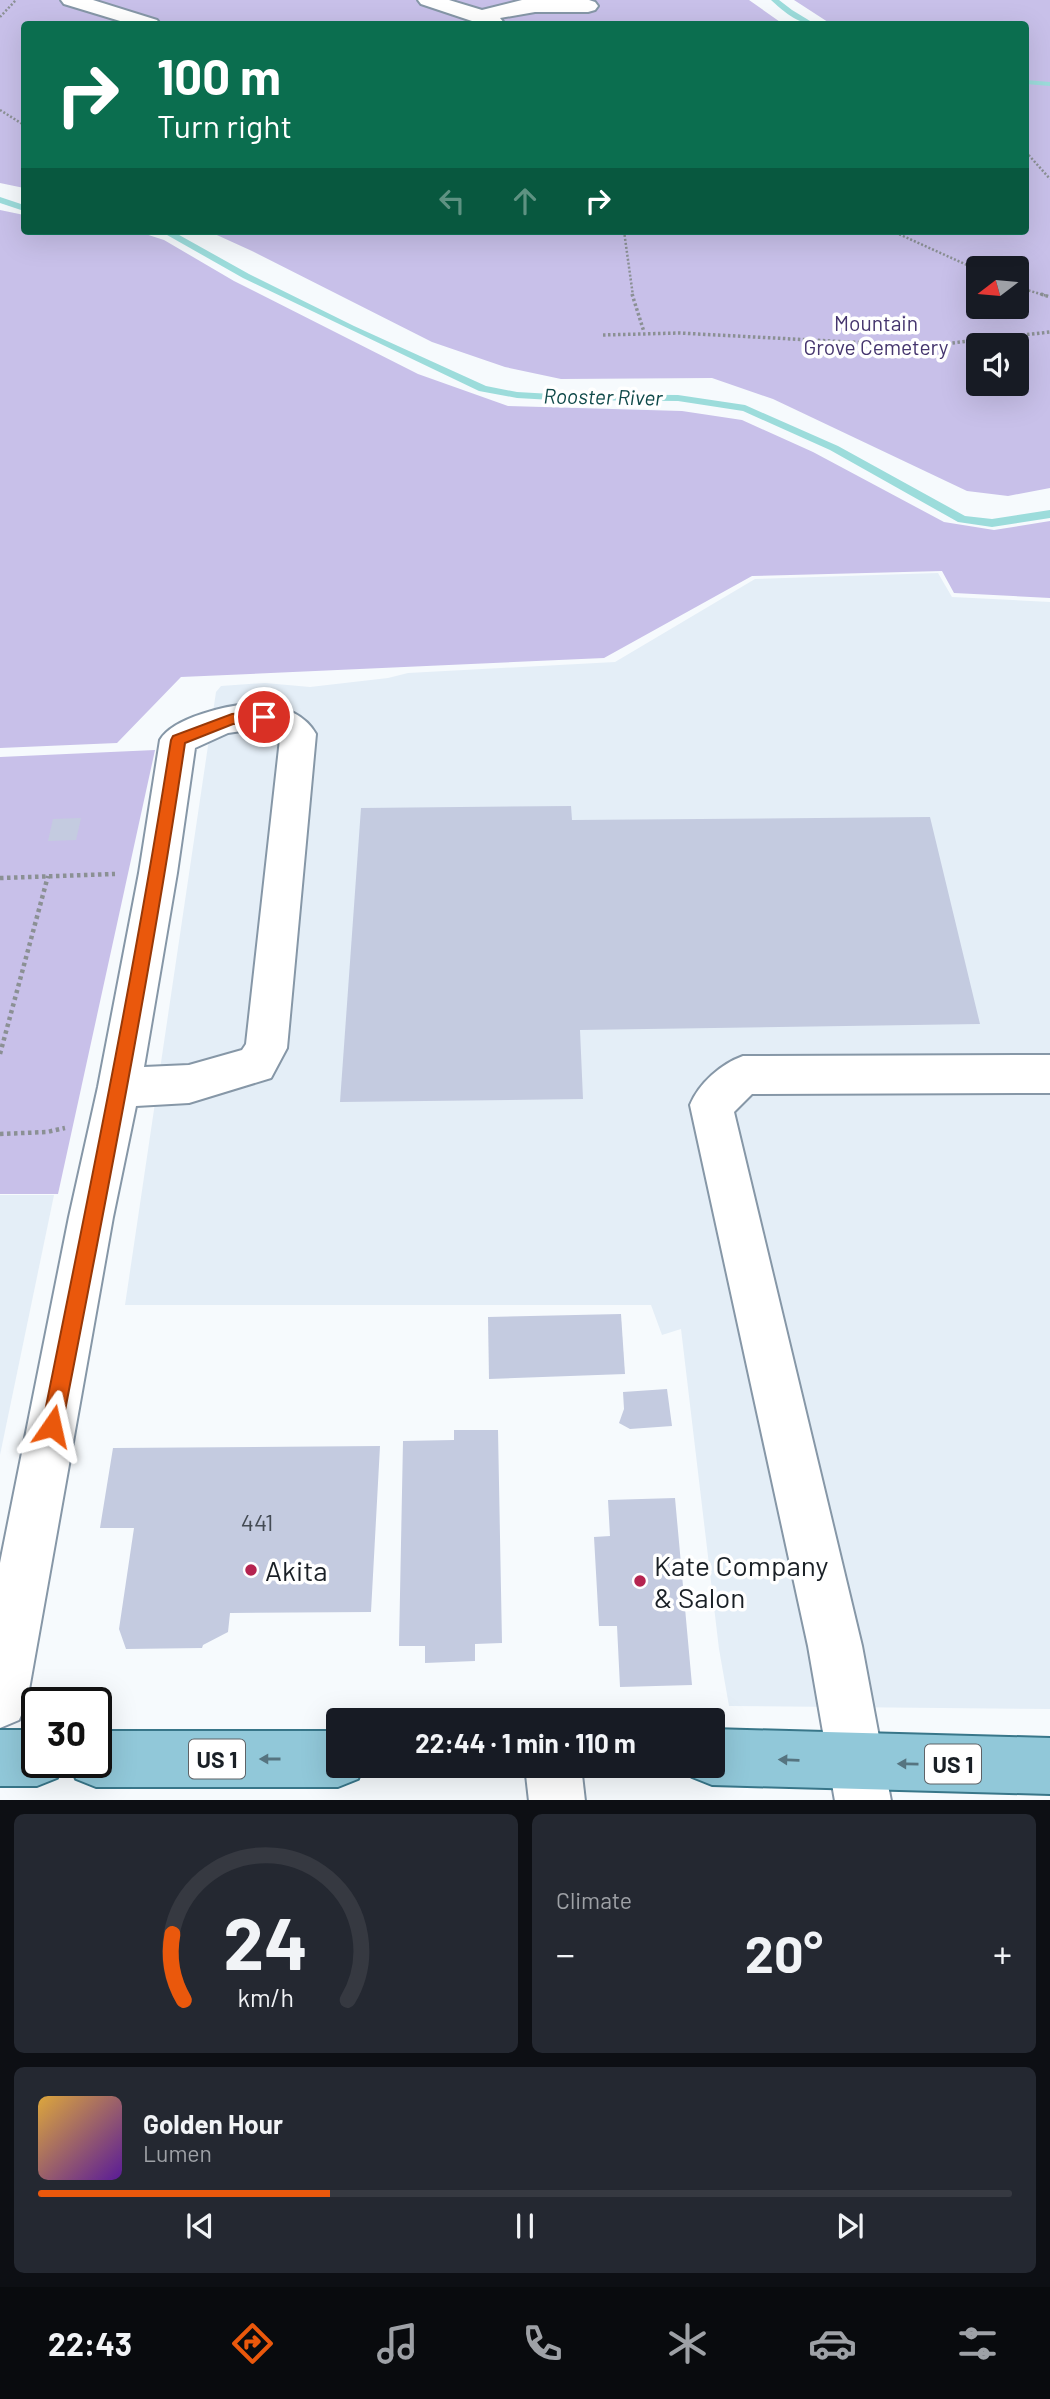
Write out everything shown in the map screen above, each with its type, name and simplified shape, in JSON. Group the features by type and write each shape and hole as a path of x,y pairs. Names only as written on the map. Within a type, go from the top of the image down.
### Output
{"main road":[{"path":"0,1758 21,1758"},
{"name":"US 1","path":"112,1759 326,1759"},
{"name":"US 1","path":"725,1759 860,1782 1050,1766"}],"street":[{"path":"71,0 140,21"},
{"path":"428,0 489,21 501,9 530,5 590,10"},
{"path":"0,1701 158,873 178,740 232,719 264,717 280,721 298,734 266,1048 256,1065 115,1102"},
{"path":"860,1782 835,1646 711,1105 743,1075 1050,1074"},
{"path":"554,1778 557,1800"}],"path":[{"path":"0,17 16,0"},
{"path":"0,110 21,123"},
{"path":"1029,155 1050,179"},
{"path":"624,235 631,291 644,332"},
{"path":"901,235 966,265"},
{"path":"1029,291 1050,297"},
{"path":"603,335 644,332 709,333 842,344 911,346 1050,332"},
{"path":"0,878 158,873"},
{"path":"0,1054 48,876"},
{"path":"0,1133 47,1132 115,1102"}],"shaded area":[{"path":"938,573 952,597 1050,602 1050,1709 729,1706 719,1649 681,1329 662,1335 651,1305 125,1305 216,692 221,686 265,683 310,687 388,678 408,673 615,662 755,579"},
{"path":"0,1195 54,1195 0,1455"}],"green space":[{"path":"0,0 749,0 779,21 21,21 21,187 0,183"},
{"name":"Mountain Grove Cemetery","path":"794,0 1050,0 1050,488 1008,496 967,491 773,399 712,378 561,379 505,367 432,342 217,235 1029,235 1029,21 826,21"},
{"path":"0,210 21,214 21,235 148,235 164,240 234,281 418,374 508,406 682,411 742,420 813,452 944,522 994,530 1050,521 1050,598 954,593 942,571 752,576 604,658 181,677 117,743 0,748"},
{"path":"155,750 58,1194 0,1194 0,757"}],"building":[{"path":"571,806 572,820 930,817 980,1024 580,1030 583,1099 340,1102 361,808"},
{"path":"81,818 76,840 48,841 53,819"},
{"path":"621,1314 625,1374 489,1379 488,1317"},
{"path":"667,1389 672,1426 630,1429 619,1423 624,1409 623,1392"},
{"path":"454,1430 498,1430 502,1643 475,1644 475,1661 425,1663 425,1646 399,1646 403,1441 454,1440"},
{"name":"Akita","path":"380,1446 371,1612 230,1613 228,1632 202,1648 126,1649 119,1629 134,1528 100,1528 113,1448"},
{"name":"Kate Company & Salon","path":"675,1498 692,1685 620,1687 617,1626 599,1626 594,1537 610,1536 608,1500"}],"waterway":[{"name":"Rooster River","path":"775,0 806,21"},
{"name":"Rooster River","path":"1029,82 1050,84"},
{"name":"Rooster River","path":"0,200 21,207"},
{"name":"Rooster River","path":"172,235 246,276 483,389 552,397 678,398 745,408 834,448 962,519 992,523 1050,514"}],"place":[{"name":"Akita","path":"251,1570"},
{"name":"Kate Company & Salon","path":"640,1581"}],"route":[{"path":"52,1426 91,1217 119,1087 158,873 178,740 205,727 232,719 264,717"}]}
